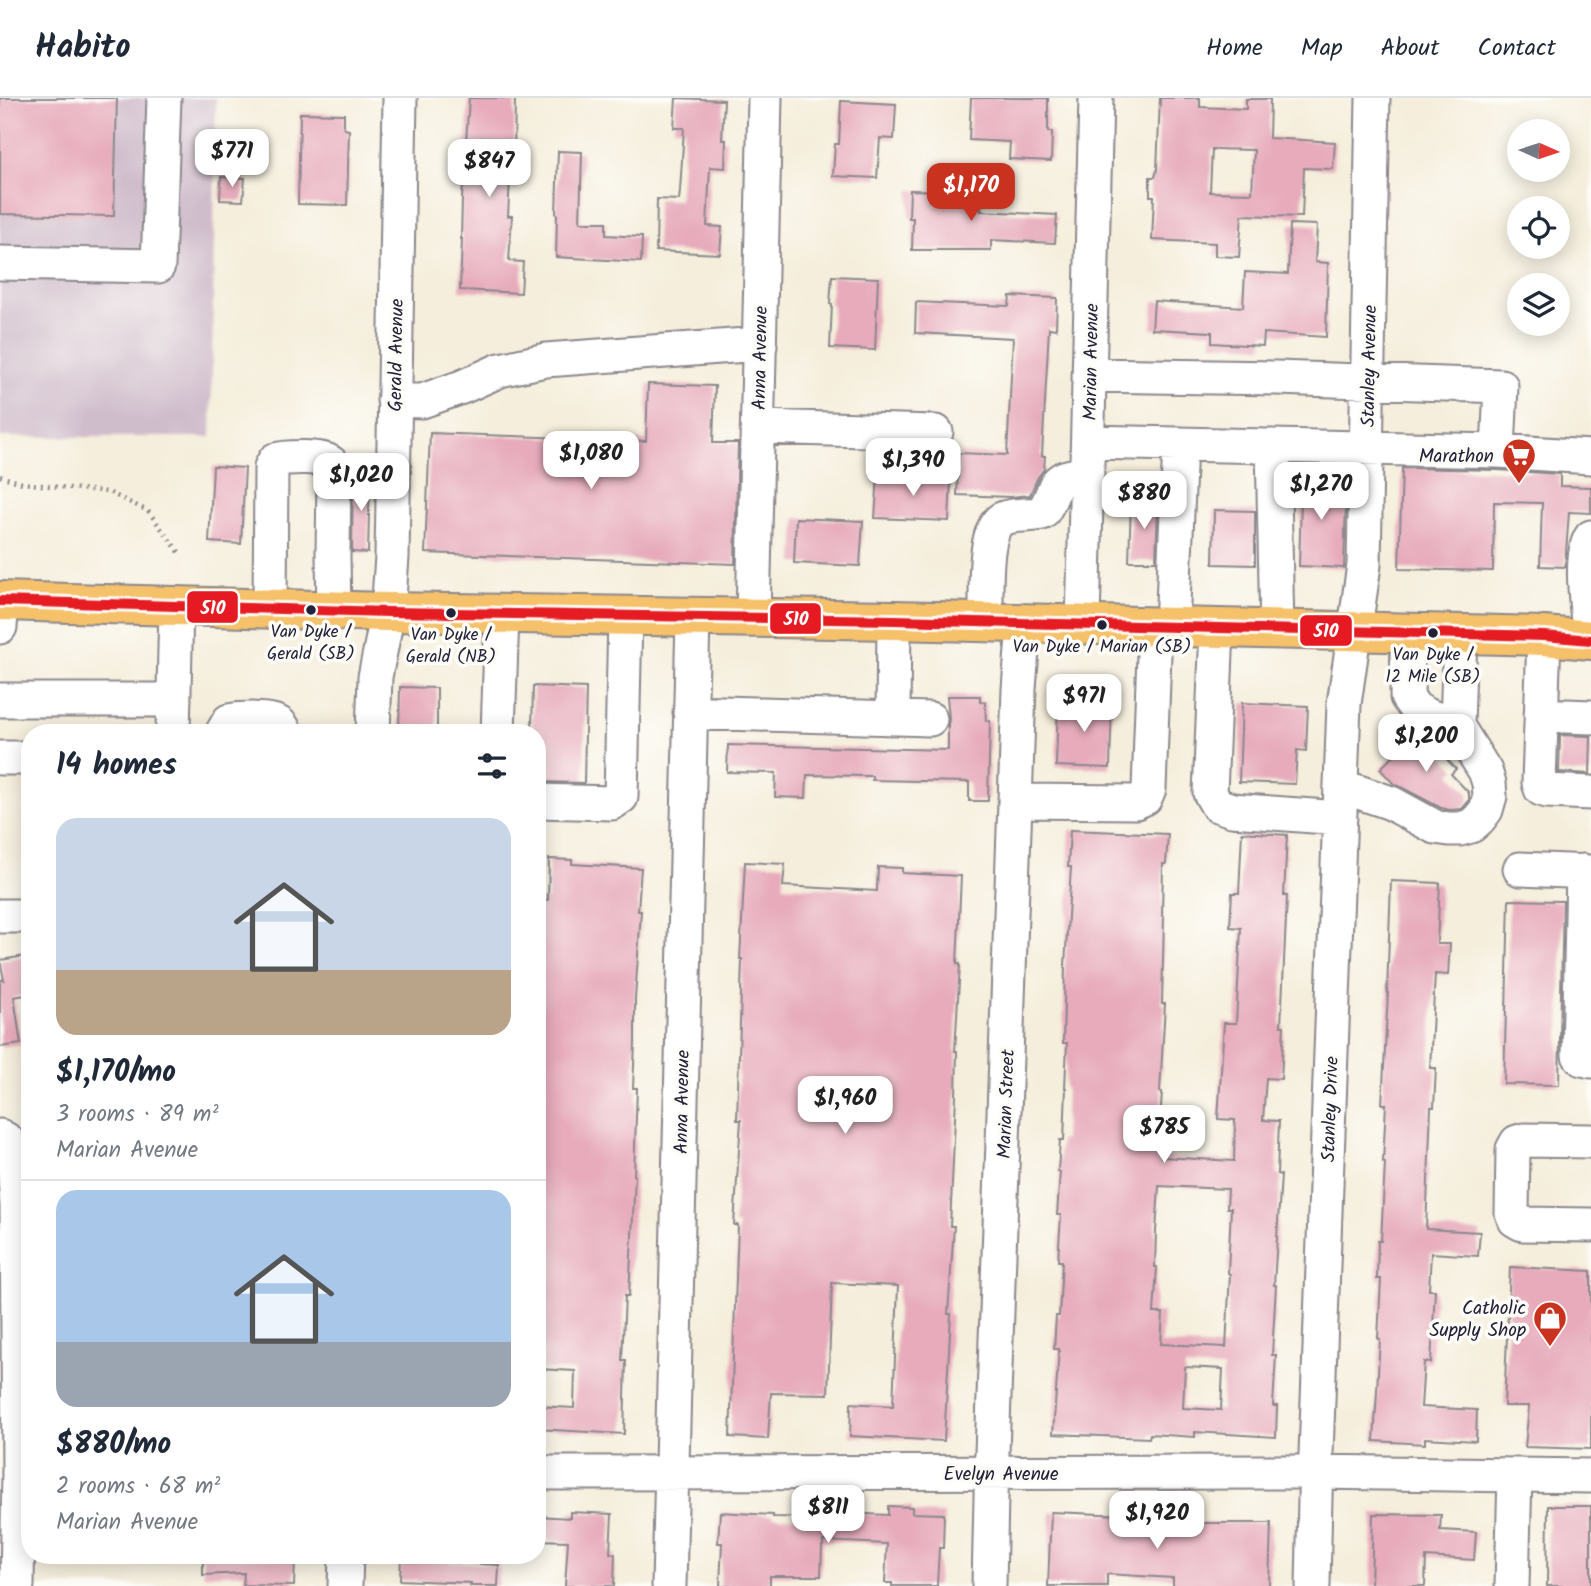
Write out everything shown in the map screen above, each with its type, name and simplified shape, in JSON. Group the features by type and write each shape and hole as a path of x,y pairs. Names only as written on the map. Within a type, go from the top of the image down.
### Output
{"main road":[{"path":"1,610 176,606 625,617 986,622 1544,636 1590,640"}],"street":[{"path":"0,263 158,266 164,98"},
{"name":"Gerald Avenue","path":"373,724 375,677 388,612 392,556 400,98"},
{"name":"Anna Avenue","path":"753,618 765,98"},
{"name":"Marian Avenue","path":"1083,625 1096,98"},
{"name":"Stanley Avenue","path":"1354,632 1364,565 1373,98"},
{"path":"394,400 422,401 500,370 546,360 760,346"},
{"path":"1089,375 1501,386 1498,451"},
{"path":"758,427 936,432"},
{"path":"1087,442 1498,451 1591,457"},
{"path":"1016,801 1136,802 1145,799 1149,789 1180,444"},
{"path":"1273,446 1277,630"},
{"path":"270,609 271,467 275,460 283,457 327,459 332,464 334,611"},
{"path":"986,622 989,540 993,526 1002,518 1042,513 1056,484 1063,478 1087,474"},
{"path":"1590,640 1585,573 1586,544 1591,537"},
{"path":"173,724 176,606"},
{"path":"498,724 502,614"},
{"path":"546,801 612,803 621,797 625,617"},
{"name":"Anna Avenue","path":"669,1586 693,618"},
{"path":"893,718 894,620"},
{"name":"Marian Street","path":"989,1586 991,1473 1024,623"},
{"path":"1217,629 1210,793 1217,805 1232,810 1340,802 1391,803 1435,827 1460,829 1471,826 1479,819 1486,810 1490,796 1485,771 1457,726 1460,635"},
{"name":"Stanley Drive","path":"1313,1586 1344,704 1354,632"},
{"path":"1408,634 1407,697 1415,708 1426,715 1457,726"},
{"path":"1544,636 1539,783 1541,789 1547,791 1591,793"},
{"path":"0,701 174,701"},
{"path":"690,712 930,719"},
{"path":"1541,715 1591,717"},
{"path":"227,724 236,719 272,720 281,724"},
{"path":"0,758 21,758"},
{"path":"1520,869 1587,871 1579,1055 1582,1059 1591,1061"},
{"path":"0,916 21,916"},
{"path":"3,1138 14,1162 21,1338"},
{"path":"1591,1141 1517,1142 1513,1149 1512,1213 1515,1220 1522,1224 1591,1225"},
{"name":"Evelyn Avenue","path":"546,1473 1315,1472 1591,1476"},
{"path":"1512,1586 1515,1475"},
{"path":"17,1586 21,1528"},
{"path":"345,1586 346,1564"}],"path":[{"path":"0,476 22,483 108,492 148,511 179,552"}],"shaded area":[{"path":"0,98 216,98 211,437 0,437"}],"building":[{"path":"0,98 117,98 114,216 0,214"},
{"path":"469,98 515,98 514,159 511,159 508,216 512,216 509,261 523,262 521,293 460,290 462,199"},
{"path":"676,98 724,100 722,140 726,140 725,168 710,167 707,226 722,227 720,254 656,251 657,199 679,200 684,128 674,128"},
{"path":"971,98 1048,98 1048,132 1052,132 1051,161 1009,159 1010,142 969,140"},
{"path":"1160,98 1200,98 1200,107 1246,109 1246,99 1270,99 1269,138 1335,142 1333,169 1304,168 1302,217 1242,215 1239,257 1215,256 1215,243 1152,240 1154,196 1150,196 1150,177 1155,177","holes":["1212,149 1254,150 1252,193 1210,192"]},
{"path":"841,101 896,104 894,139 880,138 877,178 833,176 835,144 839,144"},
{"path":"300,113 344,114 344,129 349,130 347,205 298,204"},
{"path":"558,151 582,152 580,222 606,222 606,235 642,237 641,262 556,257"},
{"path":"221,177 245,178 243,201 220,200"},
{"path":"910,190 982,192 981,211 1057,215 1055,243 991,240 991,250 912,250"},
{"path":"1290,224 1317,225 1315,262 1328,263 1326,337 1264,333 1263,346 1212,343 1212,332 1152,329 1154,301 1243,307 1245,272 1288,274"},
{"path":"832,276 878,278 875,350 830,348"},
{"path":"1010,296 1057,298 1056,329 1049,328 1042,456 1045,456 1044,469 1030,495 957,495 959,453 1007,455 1013,338 915,333 916,302 1009,306"},
{"path":"648,384 715,386 713,443 738,443 735,564 425,553 430,433 646,441"},
{"path":"213,466 245,468 241,544 209,542"},
{"path":"1302,466 1324,466 1323,481 1335,481 1334,499 1346,499 1344,568 1299,566"},
{"path":"1402,468 1560,474 1560,486 1591,487 1591,513 1569,512 1565,567 1540,566 1542,503 1494,502 1493,571 1399,569"},
{"path":"353,474 370,475 368,553 352,552"},
{"path":"878,475 951,479 949,521 875,518"},
{"path":"1131,501 1158,501 1156,561 1129,561"},
{"path":"1214,510 1255,511 1255,565 1213,564"},
{"path":"796,518 863,521 860,566 794,563"},
{"path":"533,686 586,688 584,783 546,782 546,724 532,724"},
{"path":"400,687 437,688 437,724 399,724"},
{"path":"947,696 980,696 980,702 985,702 986,721 990,721 988,801 969,801 969,782 872,780 872,776 807,775 806,798 775,797 776,773 727,772 728,745 948,750"},
{"path":"1058,699 1112,701 1110,768 1056,766"},
{"path":"1242,703 1308,706 1306,751 1297,750 1295,784 1239,782"},
{"path":"1417,732 1424,735 1456,769 1451,774 1469,793 1469,801 1462,809 1441,808 1393,783 1380,769"},
{"path":"1560,735 1591,736 1590,774 1559,772"},
{"path":"1070,830 1168,834 1166,864 1163,864 1162,1004 1165,1004 1160,1092 1161,1157 1234,1161 1235,1120 1218,1119 1224,1023 1236,1023 1241,928 1230,927 1232,893 1239,893 1242,832 1287,835 1281,1079 1266,1078 1263,1120 1279,1121 1277,1174 1281,1175 1272,1355 1276,1355 1273,1406 1277,1406 1276,1437 1195,1432 1195,1437 1150,1434 1149,1438 1053,1434 1059,1349 1054,1349 1062,1261 1058,1261 1061,1215 1057,1215 1060,1140 1064,1140 1066,1088 1067,1043 1063,1043 1071,867 1068,867","holes":["1159,1186 1228,1189 1227,1208 1231,1208 1226,1347 1161,1344 1163,1313 1154,1313","1185,1367 1223,1369 1221,1410 1183,1408"]},
{"path":"549,859 572,860 572,864 641,868 633,1088 637,1088 635,1176 629,1296 625,1296 622,1360 626,1360 624,1434 546,1430 546,1406 574,1408 575,1371 546,1369"},
{"path":"745,862 785,864 783,886 877,891 878,867 902,868 902,873 961,876 950,1226 954,1226 944,1441 850,1436 851,1403 893,1406 898,1286 832,1283 828,1394 771,1393 768,1439 730,1437 738,1225 734,1225 741,1120 737,1120"},
{"path":"1391,881 1440,883 1437,944 1450,944 1448,975 1435,974 1430,1068 1436,1068 1434,1107 1431,1107 1426,1229 1480,1232 1478,1256 1431,1253 1429,1290 1435,1290 1431,1363 1424,1362 1421,1407 1477,1410 1476,1441 1425,1438 1425,1444 1374,1441 1380,1339 1381,1279 1377,1279 1385,1163 1386,1104 1382,1104"},
{"path":"1509,900 1563,901 1559,1085 1504,1084"},
{"path":"21,957 21,996 14,997 21,1044 0,1047 0,980 4,980 0,960"},
{"path":"1510,1267 1591,1271 1591,1449 1525,1447 1529,1406 1504,1406"},
{"path":"888,1506 912,1507 912,1513 944,1514 943,1548 939,1548 937,1586 892,1586 892,1583 885,1583 887,1544 823,1541 821,1576 770,1576 770,1586 720,1586 720,1512 773,1517 843,1518 843,1513 888,1515"},
{"path":"1548,1506 1591,1506 1591,1586 1547,1586"},
{"path":"570,1512 612,1514 610,1553 615,1554 614,1586 565,1586 568,1541 546,1540 546,1517 570,1518"},
{"path":"1051,1512 1151,1516 1151,1523 1271,1523 1269,1586 1173,1586 1173,1578 1107,1574 1107,1586 1048,1586"},
{"path":"1373,1514 1441,1515 1440,1530 1476,1532 1474,1560 1426,1557 1425,1586 1371,1586"},
{"path":"203,1564 295,1564 294,1586 243,1585 244,1573 203,1575"},
{"path":"401,1564 499,1565 498,1586 400,1580"}],"transit line":[{"name":"510","path":"0,601 388,612 894,620 1544,636 1591,640"}],"place":[{"name":"Marathon","path":"1519,485"},
{"name":"Van Dyke / Gerald (SB)","path":"311,610"},
{"name":"Van Dyke / Gerald (NB)","path":"451,613"},
{"name":"Van Dyke / Marian (SB)","path":"1102,625"},
{"name":"Van Dyke / 12 Mile (SB)","path":"1433,633"},
{"name":"Catholic Supply Shop","path":"1550,1348"}]}
